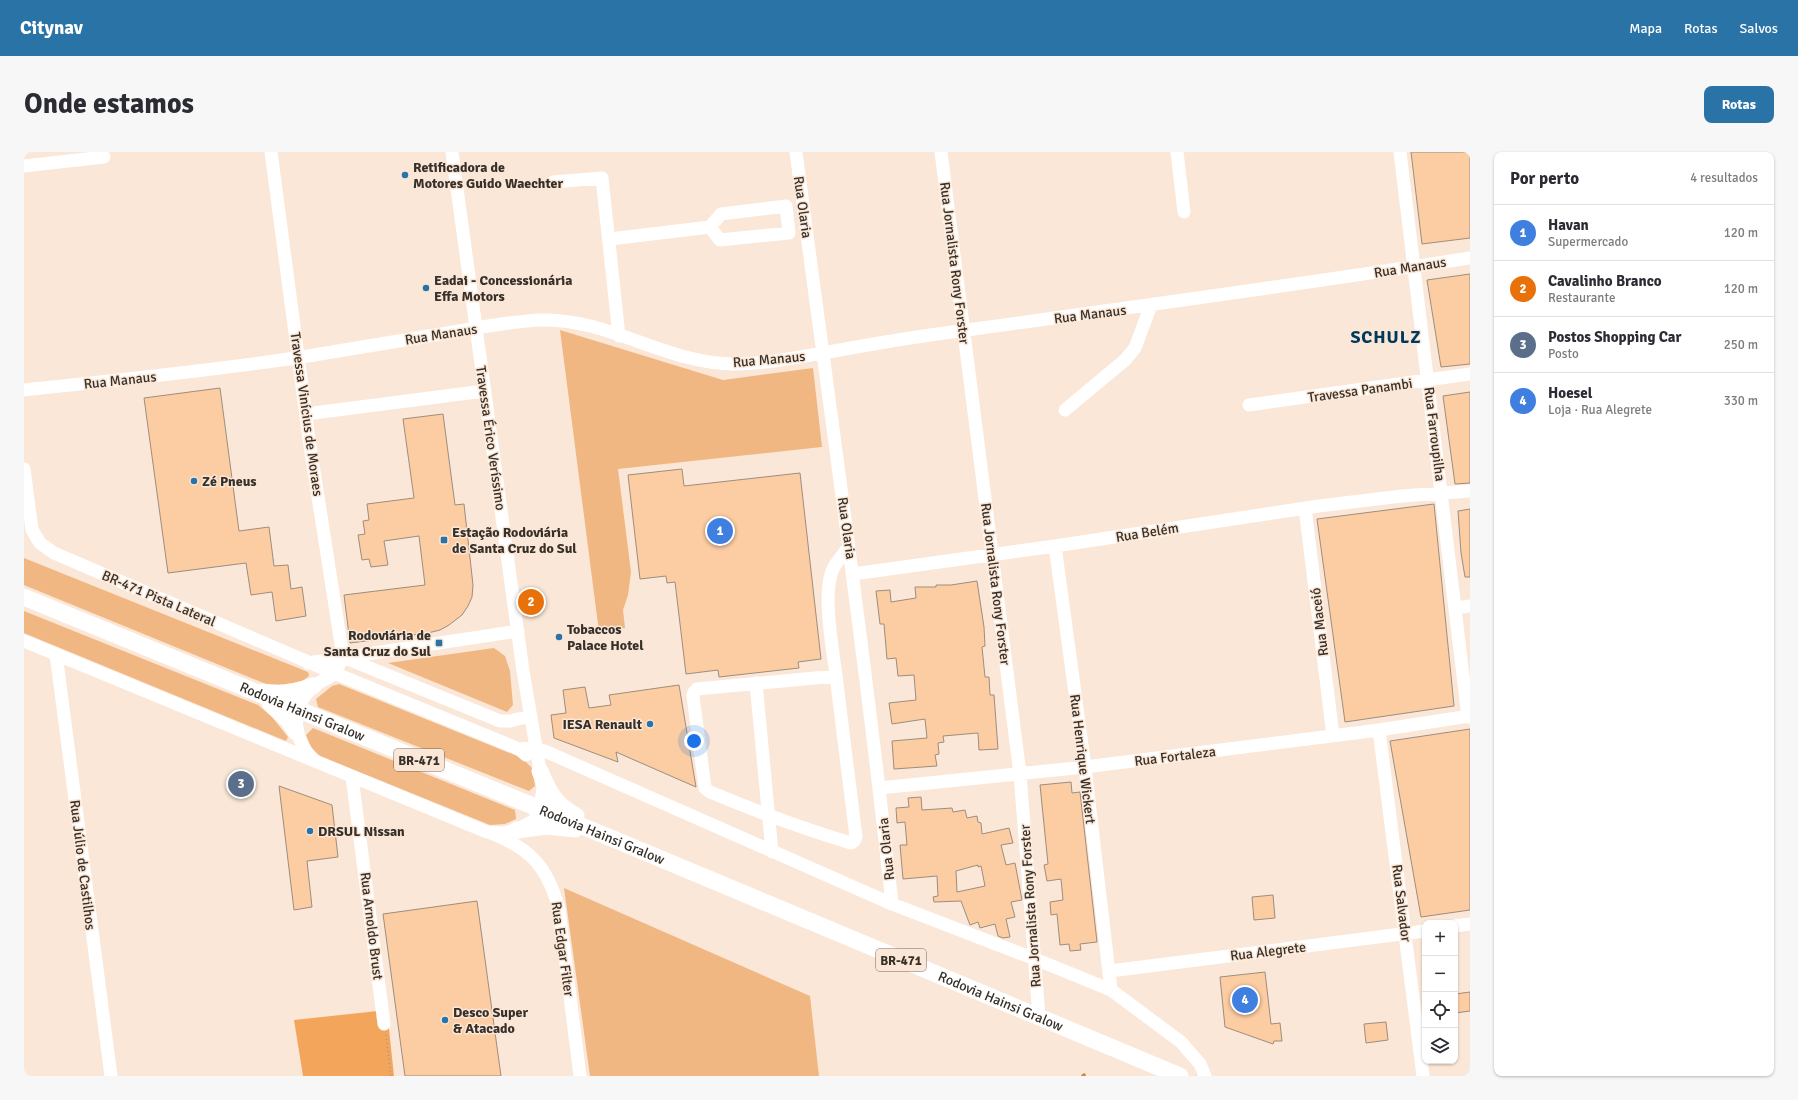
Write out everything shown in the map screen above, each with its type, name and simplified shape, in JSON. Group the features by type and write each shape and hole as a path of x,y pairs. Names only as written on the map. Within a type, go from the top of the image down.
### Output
{"main road":[{"name":"Rodovia Hainsi Gralow","path":"24,597 623,843 1180,1076"},
{"path":"252,691 275,694 299,691 314,686"},
{"path":"252,691 272,704 288,720 296,732"},
{"path":"540,772 554,800 563,809 623,843"},
{"path":"517,830 546,826 563,828 578,830 623,843"}],"street":[{"name":"Travessa Vinícius de Moraes","path":"271,152 306,414 343,657"},
{"name":"Travessa Érico Veríssimo","path":"452,152 530,716 543,788 540,809"},
{"name":"Rua Olaria","path":"796,152 853,574 880,788 892,904"},
{"name":"Rua Jornalista Rony Forster","path":"941,152 1020,774 1039,1017"},
{"path":"1177,152 1184,212"},
{"name":"Rua Farroupilha","path":"1400,152 1469,717"},
{"path":"24,166 104,157"},
{"path":"553,182 602,178 610,239 619,336"},
{"path":"610,239 710,227 721,214 786,206 789,233 720,240 710,227"},
{"name":"Rua Manaus","path":"24,390 163,375 299,357 476,328 539,320 566,320 660,350 699,360 732,364 823,354 964,330 1151,305 1470,258"},
{"path":"1065,410 1125,360 1135,348 1151,305"},
{"name":"Travessa Panambi","path":"1249,405 1470,374"},
{"path":"306,414 484,391"},
{"path":"24,469 28,508 24,527"},
{"name":"Rua Belém","path":"853,574 1055,546 1305,508 1395,497 1470,491"},
{"name":"BR-471 Pista Lateral","path":"28,508 32,530 40,543 54,553 334,674 519,749"},
{"name":"Rua Maceió","path":"1305,508 1333,736"},
{"name":"Rua Henrique Wickert","path":"1055,546 1085,767 1111,990"},
{"path":"836,676 697,689 693,696 705,788 710,792 834,838 851,843 854,841 856,837 829,608 829,586 834,567 849,547"},
{"path":"1456,608 1470,606"},
{"path":"308,663 518,631"},
{"name":"Rua Edgar Filter","path":"24,641 520,846 546,876 555,893 559,909 580,1076"},
{"name":"Rua Júlio de Castilhos","path":"56,654 111,1076"},
{"path":"315,762 307,754 296,732 299,710 305,697 314,686 334,674 343,657"},
{"path":"343,657 500,721 510,721 530,716"},
{"path":"756,683 770,815 772,852"},
{"name":"Rua Fortaleza","path":"880,788 1085,767 1333,736 1469,717"},
{"name":"Rua Salvador","path":"1379,730 1423,1076"},
{"path":"519,749 536,748 892,904 1111,990 1181,1042 1200,1064 1205,1076"},
{"path":"519,749 533,760 540,772"},
{"name":"Rua Arnoldo Brust","path":"352,777 384,1024"},
{"path":"487,832 503,833 517,830 534,820 540,809"},
{"path":"1458,926 1470,924"},
{"name":"Rua Alegrete","path":"1110,972 1422,931"}],"path":[{"path":"384,1024 391,1076"}],"shaded area":[{"path":"560,330 723,380 813,368 822,447 618,469 631,572 628,595 623,610 625,628 599,632"},
{"path":"24,558 308,672 309,676 296,686 266,684 24,585"},
{"path":"24,611 258,705 272,717 288,737 286,741 24,633"},
{"path":"494,648 505,656 510,671 513,705 507,712 388,663"},
{"path":"339,684 522,758 532,768 535,786 529,791 318,707 316,699 332,686"},
{"path":"313,728 515,810 516,819 505,824 490,825 320,756 311,747 306,735"},
{"path":"564,888 810,996 819,1076 590,1076"},
{"path":"387,1010 394,1076 303,1076 294,1020"}],"building":[{"path":"1411,152 1470,152 1470,238 1422,244"},
{"path":"1470,274 1470,364 1441,367 1427,280"},
{"name":"Zé Pneus","path":"220,388 239,531 269,527 274,566 288,565 291,589 302,587 306,616 276,621 272,592 251,595 246,563 168,573 144,398"},
{"path":"1470,392 1470,483 1455,484 1443,396"},
{"name":"Estação Rodoviária de Santa Cruz do Sul","path":"443,414 455,505 464,504 473,585 472,597 462,615 440,630 428,633 350,643 344,595 425,585 419,536 384,541 388,565 371,567 369,559 362,560 358,535 365,534 363,521 369,520 367,504 414,498 403,419"},
{"path":"682,469 684,486 800,473 821,659 798,662 799,668 719,677 718,670 686,674 675,582 667,583 666,576 640,579 628,475"},
{"path":"1434,504 1454,706 1345,722 1317,519"},
{"path":"1470,509 1470,577 1465,577 1461,553 1458,511"},
{"path":"977,581 984,627 985,646 982,647 985,677 989,677 990,695 994,695 998,749 979,750 978,733 943,736 944,742 938,743 939,754 935,755 937,766 894,769 892,741 927,738 925,719 892,724 889,703 916,700 914,675 898,676 896,658 887,659 884,624 880,624 876,591 890,590 891,602 916,598 915,587 936,587 936,585 951,585"},
{"name":"IESA Renault","path":"679,685 696,787 616,752 618,762 554,738 551,715 566,713 563,690 585,687 589,708 611,705 609,695"},
{"path":"1470,729 1470,910 1421,917 1390,741"},
{"path":"1071,782 1072,793 1080,792 1097,942 1080,944 1081,950 1070,951 1069,944 1060,945 1057,914 1051,915 1050,902 1063,900 1061,879 1047,881 1044,865 1048,864 1040,785"},
{"name":"DRSUL Nissan","path":"279,786 332,805 338,857 307,861 312,907 294,910"},
{"path":"921,797 922,810 952,808 953,812 965,810 967,818 977,816 978,822 981,823 982,834 1009,828 1013,843 1001,845 1006,865 1015,863 1022,900 1011,902 1015,917 1006,919 1010,937 1003,938 998,936 995,924 980,928 978,922 970,925 961,901 934,902 933,897 938,896 937,876 903,879 900,845 907,845 905,822 897,823 896,808 909,807 908,798","holes":["978,865 978,867 981,866 985,886 957,892 956,871"]},
{"path":"1273,895 1275,918 1254,920 1252,897"},
{"name":"Desco Super & Atacado","path":"477,901 501,1076 405,1076 383,914"},
{"path":"1265,972 1271,1024 1280,1023 1282,1041 1274,1041 1273,1044 1225,1027 1220,977"},
{"path":"1470,992 1470,1011 1458,1013 1458,994"},
{"path":"1386,1022 1388,1040 1366,1043 1364,1024"}],"place":[{"name":"Retificadora de Motores Guido Waechter","path":"405,175"},
{"name":"Eadai - Concessionária Effa Motors","path":"426,288"},
{"name":"Zé Pneus","path":"194,481"},
{"name":"Havan","path":"720,531"},
{"name":"Estação Rodoviária de Santa Cruz do Sul","path":"444,540"},
{"name":"Cavalinho Branco","path":"531,602"},
{"name":"Tobaccos Palace Hotel","path":"559,637"},
{"name":"Rodoviária de Santa Cruz do Sul","path":"439,643"},
{"name":"IESA Renault","path":"650,724"},
{"name":"Postos Shopping Car","path":"241,784"},
{"name":"DRSUL Nissan","path":"310,831"},
{"name":"Hoesel","path":"1245,1000"},
{"name":"Desco Super & Atacado","path":"445,1020"}],"district":[{"name":"SCHULZ","path":"1386,337"}]}
